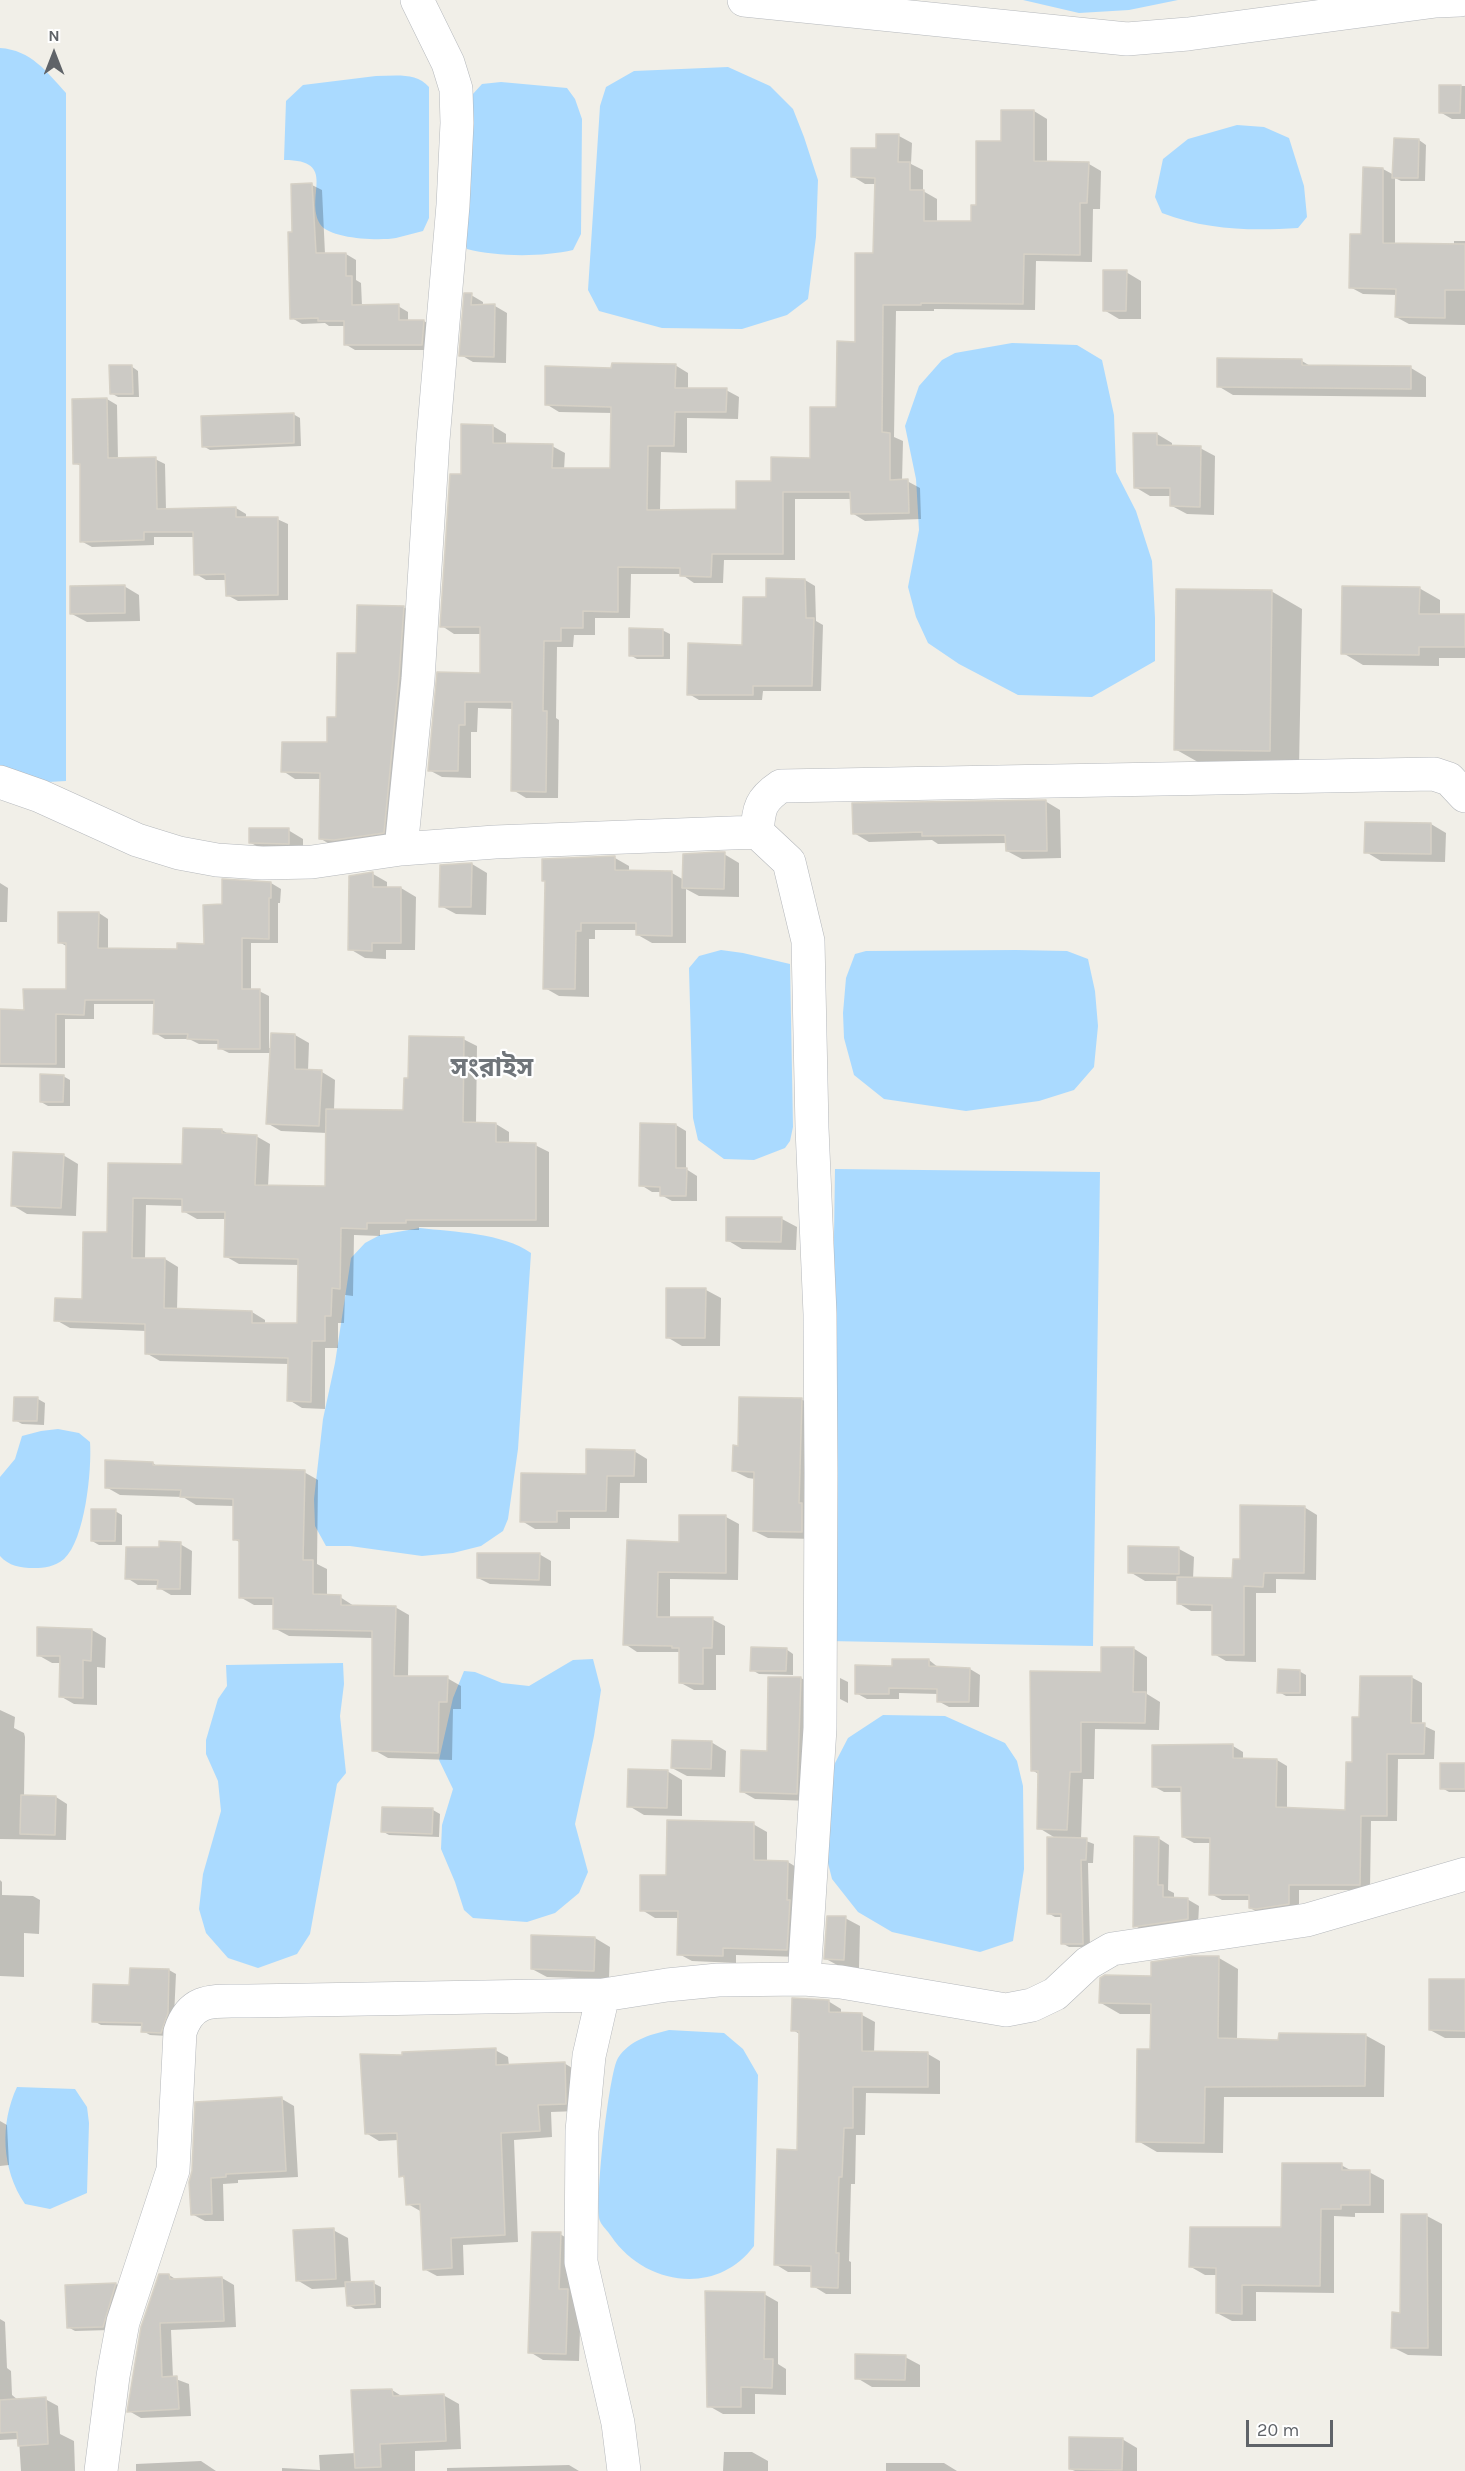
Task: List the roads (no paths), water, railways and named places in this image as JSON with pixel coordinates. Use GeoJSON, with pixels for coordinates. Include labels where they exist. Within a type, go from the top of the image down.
{"type":"FeatureCollection","features":[{"type":"Feature","properties":{"kind":"street"},"geometry":{"type":"LineString","coordinates":[[401,849],[418,679],[432,452],[453,205],[457,123],[456,89],[451,71],[417,0]]}},
{"type":"Feature","properties":{"kind":"street"},"geometry":{"type":"LineString","coordinates":[[744,0],[1127,39],[1188,34],[1436,1],[1460,0]]}},
{"type":"Feature","properties":{"kind":"street"},"geometry":{"type":"LineString","coordinates":[[757,832],[759,812],[766,796],[781,786],[1434,774],[1449,779],[1465,796]]}},
{"type":"Feature","properties":{"kind":"street"},"geometry":{"type":"LineString","coordinates":[[0,782],[40,796],[137,840],[179,853],[217,860],[262,863],[312,862],[401,849],[507,841],[757,832],[789,862],[808,941],[812,1128],[820,1314],[820,1728],[804,1979]]}},
{"type":"Feature","properties":{"kind":"street"},"geometry":{"type":"LineString","coordinates":[[101,2471],[113,2376],[123,2322],[173,2170],[180,2032],[185,2017],[193,2008],[207,2002],[603,1995],[718,1980],[804,1979],[841,1982],[1006,2010],[1032,2005],[1054,1994],[1088,1963],[1112,1949],[1307,1920],[1465,1874]]}},
{"type":"Feature","properties":{"kind":"street"},"geometry":{"type":"LineString","coordinates":[[603,1995],[589,2056],[582,2131],[581,2262],[618,2423],[624,2471]]}},
{"type":"Feature","properties":{"kind":"water"},"geometry":{"type":"Polygon","coordinates":[[[1023,0],[1178,0],[1129,10],[1079,13],[1023,0]]]}},
{"type":"Feature","properties":{"kind":"water"},"geometry":{"type":"Polygon","coordinates":[[[0,48],[21,53],[38,63],[66,93],[66,781],[48,782],[0,769],[0,48]]]}},
{"type":"Feature","properties":{"kind":"water"},"geometry":{"type":"Polygon","coordinates":[[[728,67],[770,86],[793,109],[804,137],[818,180],[816,237],[808,299],[787,315],[742,329],[662,328],[599,311],[588,290],[600,106],[606,87],[634,71],[728,67]]]}},
{"type":"Feature","properties":{"kind":"water"},"geometry":{"type":"Polygon","coordinates":[[[376,76],[412,77],[429,87],[429,218],[423,231],[388,239],[355,238],[325,229],[320,224],[316,213],[317,182],[311,166],[284,160],[286,101],[303,85],[376,76]]]}},
{"type":"Feature","properties":{"kind":"water"},"geometry":{"type":"Polygon","coordinates":[[[501,82],[567,88],[575,99],[582,119],[581,234],[573,250],[520,255],[492,254],[467,249],[461,230],[472,95],[482,84],[501,82]]]}},
{"type":"Feature","properties":{"kind":"water"},"geometry":{"type":"Polygon","coordinates":[[[1237,125],[1264,127],[1289,138],[1304,186],[1307,217],[1298,228],[1229,228],[1195,223],[1162,213],[1155,197],[1163,159],[1188,139],[1237,125]]]}},
{"type":"Feature","properties":{"kind":"water"},"geometry":{"type":"Polygon","coordinates":[[[1012,343],[1077,345],[1102,360],[1114,415],[1116,472],[1136,511],[1152,561],[1155,661],[1092,697],[1018,695],[959,664],[928,643],[916,617],[908,587],[919,530],[916,479],[905,426],[919,386],[942,360],[955,353],[1012,343]]]}},
{"type":"Feature","properties":{"kind":"water"},"geometry":{"type":"Polygon","coordinates":[[[721,950],[790,964],[793,1127],[790,1141],[785,1148],[754,1160],[724,1159],[698,1140],[693,1118],[689,968],[699,956],[721,950]]]}},
{"type":"Feature","properties":{"kind":"water"},"geometry":{"type":"Polygon","coordinates":[[[866,951],[1067,951],[1088,959],[1095,991],[1098,1026],[1094,1067],[1074,1090],[1039,1101],[966,1111],[884,1099],[854,1075],[844,1038],[843,1013],[846,978],[855,954],[866,951]]]}},
{"type":"Feature","properties":{"kind":"water"},"geometry":{"type":"Polygon","coordinates":[[[835,1169],[1100,1172],[1093,1646],[828,1641],[835,1169]]]}},
{"type":"Feature","properties":{"kind":"water"},"geometry":{"type":"Polygon","coordinates":[[[420,1228],[493,1237],[520,1246],[531,1253],[518,1449],[508,1519],[503,1531],[481,1546],[453,1553],[422,1556],[350,1546],[326,1546],[315,1526],[314,1499],[323,1419],[335,1363],[351,1258],[365,1243],[380,1235],[420,1228]]]}},
{"type":"Feature","properties":{"kind":"water"},"geometry":{"type":"Polygon","coordinates":[[[58,1429],[79,1433],[90,1442],[86,1504],[77,1537],[71,1550],[57,1564],[38,1568],[15,1566],[0,1556],[0,1477],[15,1459],[22,1436],[58,1429]]]}},
{"type":"Feature","properties":{"kind":"water"},"geometry":{"type":"Polygon","coordinates":[[[593,1659],[601,1690],[594,1736],[575,1824],[588,1872],[579,1893],[555,1913],[527,1922],[473,1918],[464,1910],[441,1849],[442,1825],[453,1789],[439,1760],[453,1698],[464,1671],[475,1672],[502,1683],[529,1686],[573,1660],[593,1659]]]}},
{"type":"Feature","properties":{"kind":"water"},"geometry":{"type":"Polygon","coordinates":[[[343,1663],[344,1684],[340,1716],[346,1773],[337,1784],[310,1934],[297,1954],[258,1968],[228,1958],[206,1933],[199,1909],[203,1874],[221,1811],[218,1781],[206,1754],[206,1740],[218,1699],[227,1686],[226,1665],[343,1663]]]}},
{"type":"Feature","properties":{"kind":"water"},"geometry":{"type":"Polygon","coordinates":[[[883,1715],[945,1716],[1005,1743],[1017,1761],[1023,1786],[1024,1869],[1013,1941],[980,1952],[892,1932],[858,1912],[832,1879],[827,1859],[834,1765],[848,1738],[883,1715]]]}},
{"type":"Feature","properties":{"kind":"water"},"geometry":{"type":"Polygon","coordinates":[[[669,2030],[724,2033],[743,2049],[758,2075],[754,2246],[738,2262],[720,2273],[701,2278],[681,2278],[661,2274],[642,2265],[625,2253],[600,2221],[599,2190],[603,2138],[614,2068],[618,2058],[628,2047],[647,2036],[669,2030]]]}},
{"type":"Feature","properties":{"kind":"water"},"geometry":{"type":"Polygon","coordinates":[[[17,2087],[75,2089],[87,2107],[89,2123],[87,2193],[50,2209],[25,2204],[11,2176],[7,2161],[8,2116],[17,2087]]]}},
{"type":"Feature","properties":{"kind":"district","name":"সংরাইস"},"geometry":{"type":"Point","coordinates":[492,1069]}}]}
